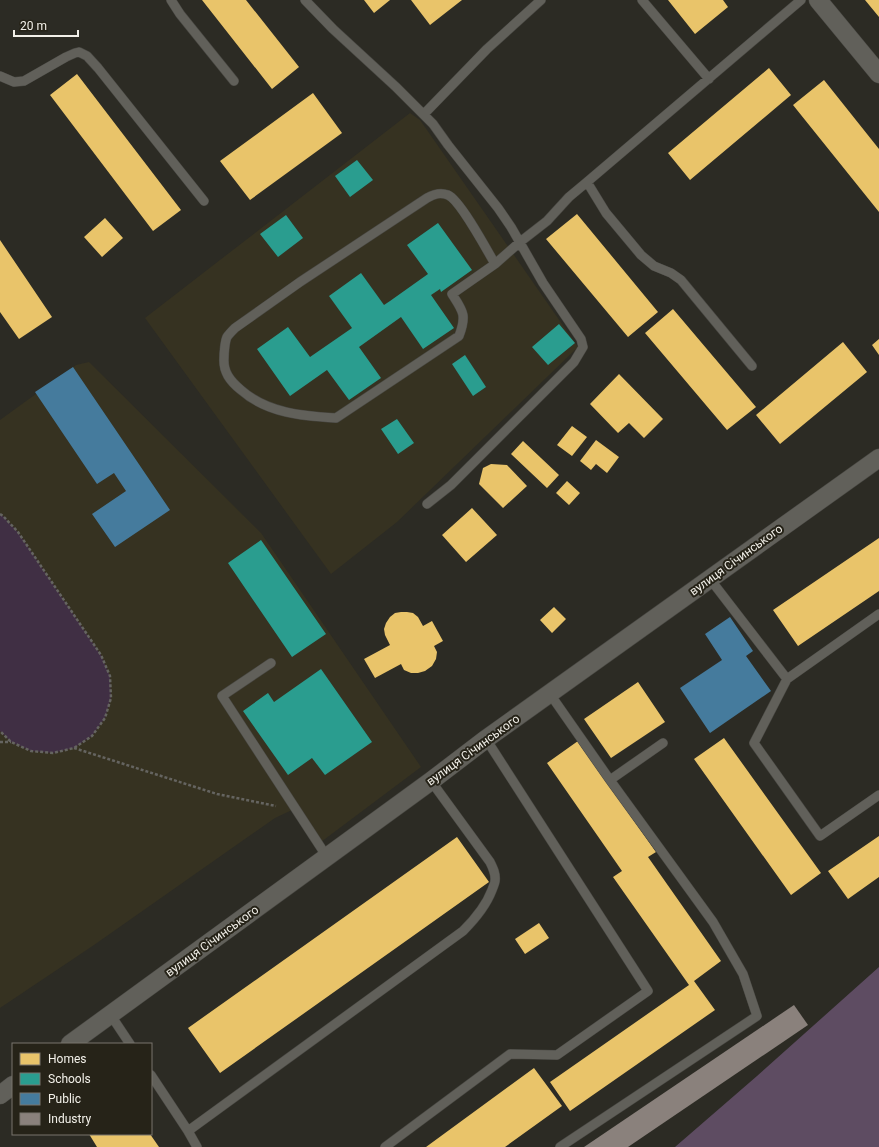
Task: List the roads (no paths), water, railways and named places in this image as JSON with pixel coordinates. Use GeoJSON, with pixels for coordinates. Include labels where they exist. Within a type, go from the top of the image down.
{"type":"FeatureCollection","features":[{"type":"Feature","properties":{"kind":"street"},"geometry":{"type":"LineString","coordinates":[[818,0],[879,74]]}},
{"type":"Feature","properties":{"kind":"street","name":"вулиця Січинського"},"geometry":{"type":"LineString","coordinates":[[71,1043],[431,781],[486,739],[879,458]]}},
{"type":"Feature","properties":{"kind":"street"},"geometry":{"type":"LineString","coordinates":[[0,1095],[12,1086]]}},
{"type":"Feature","properties":{"kind":"lane"},"geometry":{"type":"LineString","coordinates":[[171,0],[180,14],[234,81]]}},
{"type":"Feature","properties":{"kind":"lane"},"geometry":{"type":"LineString","coordinates":[[305,0],[433,124],[448,146],[498,208],[520,242],[543,283],[581,339],[583,347],[574,362],[451,485],[427,504]]}},
{"type":"Feature","properties":{"kind":"lane"},"geometry":{"type":"LineString","coordinates":[[424,114],[487,49],[541,0]]}},
{"type":"Feature","properties":{"kind":"lane"},"geometry":{"type":"LineString","coordinates":[[642,0],[709,79]]}},
{"type":"Feature","properties":{"kind":"lane"},"geometry":{"type":"LineString","coordinates":[[495,264],[454,199],[441,193],[434,195],[421,202],[300,282],[236,328],[227,337],[224,356],[225,371],[229,379],[235,385],[247,395],[264,405],[294,414],[336,418],[459,336],[463,321],[462,310],[452,294],[495,264],[520,242],[548,221],[569,197],[801,0]]}},
{"type":"Feature","properties":{"kind":"lane"},"geometry":{"type":"LineString","coordinates":[[0,76],[14,82],[24,81],[70,54],[79,52],[87,56],[204,201]]}},
{"type":"Feature","properties":{"kind":"lane"},"geometry":{"type":"LineString","coordinates":[[587,182],[606,213],[641,255],[654,266],[671,273],[681,280],[752,366]]}},
{"type":"Feature","properties":{"kind":"lane"},"geometry":{"type":"LineString","coordinates":[[710,579],[787,679]]}},
{"type":"Feature","properties":{"kind":"lane"},"geometry":{"type":"LineString","coordinates":[[879,614],[787,679],[754,743],[820,836],[879,796]]}},
{"type":"Feature","properties":{"kind":"lane"},"geometry":{"type":"LineString","coordinates":[[271,663],[222,696],[327,857]]}},
{"type":"Feature","properties":{"kind":"lane"},"geometry":{"type":"LineString","coordinates":[[550,694],[610,780],[713,922],[743,974],[757,1016],[560,1147]]}},
{"type":"Feature","properties":{"kind":"lane"},"geometry":{"type":"LineString","coordinates":[[385,1147],[510,1054],[557,1055],[648,991],[486,739]]}},
{"type":"Feature","properties":{"kind":"lane"},"geometry":{"type":"LineString","coordinates":[[610,780],[663,744]]}},
{"type":"Feature","properties":{"kind":"lane"},"geometry":{"type":"LineString","coordinates":[[188,1131],[463,931],[483,908],[495,881],[494,872],[490,862],[431,781]]}},
{"type":"Feature","properties":{"kind":"lane"},"geometry":{"type":"LineString","coordinates":[[110,1014],[129,1043]]}},
{"type":"Feature","properties":{"kind":"lane"},"geometry":{"type":"LineString","coordinates":[[152,1077],[197,1147]]}}]}
